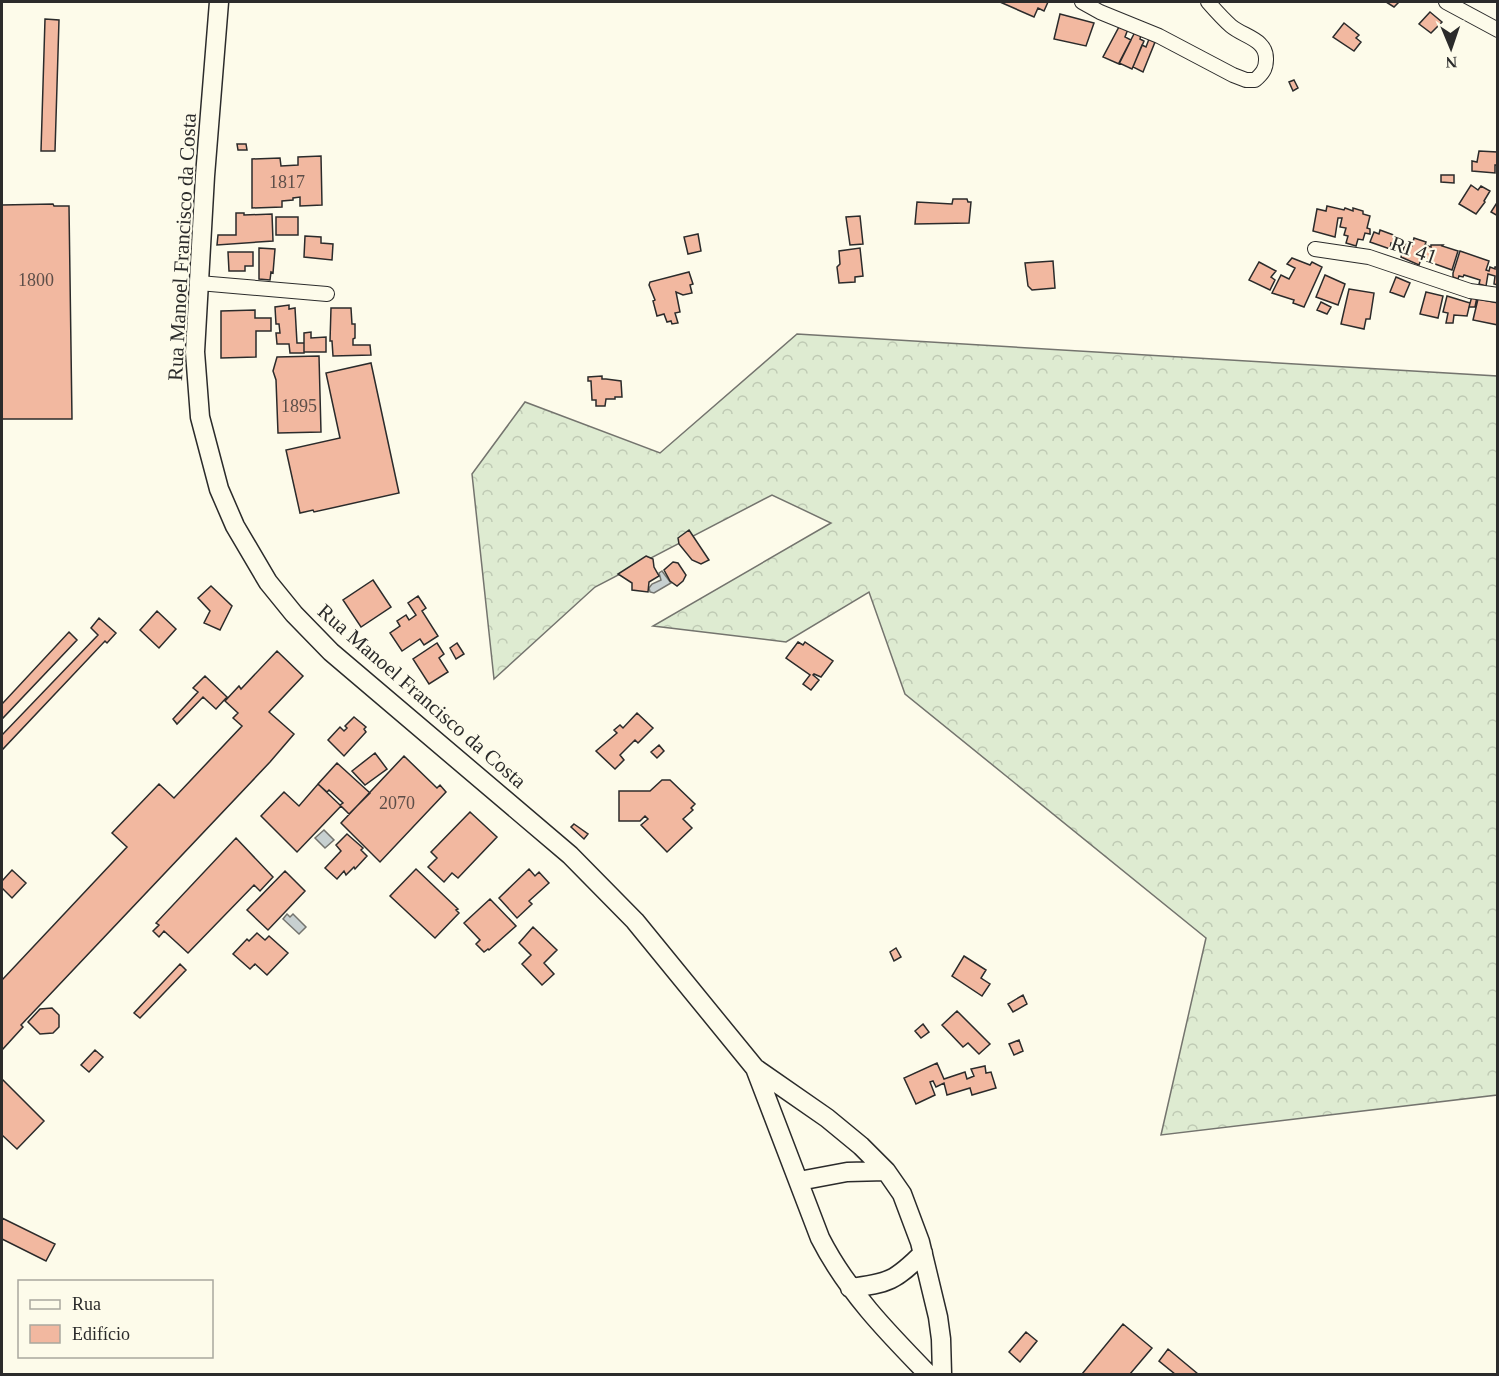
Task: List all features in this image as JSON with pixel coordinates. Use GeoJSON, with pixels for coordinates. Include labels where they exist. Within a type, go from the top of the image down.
{"type":"FeatureCollection","features":[{"type":"Feature","properties":{"kind":"main road","name":"Rua Manoel Francisco da Costa"},"geometry":{"type":"LineString","coordinates":[[219,2],[195,352],[200,417],[219,489],[235,526],[268,582],[331,652],[570,855],[635,921],[756,1068],[827,1118],[861,1146],[886,1171],[902,1194],[923,1253],[938,1317],[942,1374]]}},
{"type":"Feature","properties":{"kind":"main road","name":"Rua Manoel Francisco da Costa"},"geometry":{"type":"LineString","coordinates":[[756,1068],[828,1255],[875,1320],[928,1374]]}},
{"type":"Feature","properties":{"kind":"main road"},"geometry":{"type":"LineString","coordinates":[[799,1181],[847,1172],[886,1171]]}},
{"type":"Feature","properties":{"kind":"main road"},"geometry":{"type":"LineString","coordinates":[[850,1288],[876,1285],[894,1279],[923,1253]]}},
{"type":"Feature","properties":{"kind":"street"},"geometry":{"type":"LineString","coordinates":[[1082,2],[1100,12],[1159,36],[1233,75],[1246,80],[1255,80],[1265,70],[1267,61],[1264,48],[1257,41],[1232,27],[1208,2]]}},
{"type":"Feature","properties":{"kind":"street"},"geometry":{"type":"LineString","coordinates":[[1446,2],[1497,30]]}},
{"type":"Feature","properties":{"kind":"street","name":"RI 41"},"geometry":{"type":"LineString","coordinates":[[1315,249],[1369,257],[1470,291],[1497,295]]}},
{"type":"Feature","properties":{"kind":"street"},"geometry":{"type":"LineString","coordinates":[[199,283],[327,294]]}},
{"type":"Feature","properties":{"kind":"green space"},"geometry":{"type":"Polygon","coordinates":[[[797,334],[1497,376],[1497,1095],[1161,1135],[1206,938],[905,694],[869,592],[786,642],[653,626],[831,523],[772,495],[595,587],[494,679],[472,474],[525,402],[660,453],[797,334]]]}},
{"type":"Feature","properties":{"kind":"shaded area"},"geometry":{"type":"Polygon","coordinates":[[[662,571],[671,583],[654,593],[650,592],[649,588],[652,584],[661,580],[659,573],[662,571]]]}},
{"type":"Feature","properties":{"kind":"shaded area"},"geometry":{"type":"Polygon","coordinates":[[[324,830],[334,840],[325,848],[315,838],[324,830]]]}},
{"type":"Feature","properties":{"kind":"shaded area"},"geometry":{"type":"Polygon","coordinates":[[[287,914],[290,917],[293,914],[306,927],[299,934],[283,919],[287,914]]]}},
{"type":"Feature","properties":{"kind":"building"},"geometry":{"type":"Polygon","coordinates":[[[1000,2],[1048,2],[1044,11],[1038,8],[1034,17],[1000,2]]]}},
{"type":"Feature","properties":{"kind":"building"},"geometry":{"type":"Polygon","coordinates":[[[1386,2],[1399,2],[1394,7],[1386,2]]]}},
{"type":"Feature","properties":{"kind":"building"},"geometry":{"type":"Polygon","coordinates":[[[1430,12],[1442,22],[1431,33],[1419,24],[1430,12]]]}},
{"type":"Feature","properties":{"kind":"building"},"geometry":{"type":"Polygon","coordinates":[[[1060,14],[1094,23],[1086,46],[1054,39],[1060,14]]]}},
{"type":"Feature","properties":{"kind":"building"},"geometry":{"type":"Polygon","coordinates":[[[45,19],[59,20],[55,151],[41,151],[45,19]]]}},
{"type":"Feature","properties":{"kind":"building"},"geometry":{"type":"Polygon","coordinates":[[[1344,23],[1359,35],[1356,38],[1361,42],[1354,51],[1333,37],[1344,23]]]}},
{"type":"Feature","properties":{"kind":"building"},"geometry":{"type":"Polygon","coordinates":[[[1120,25],[1128,29],[1125,37],[1131,40],[1119,64],[1103,57],[1120,25]]]}},
{"type":"Feature","properties":{"kind":"building"},"geometry":{"type":"Polygon","coordinates":[[[1135,32],[1141,35],[1140,39],[1144,41],[1132,69],[1119,63],[1135,32]]]}},
{"type":"Feature","properties":{"kind":"building"},"geometry":{"type":"Polygon","coordinates":[[[1149,39],[1155,42],[1143,72],[1133,67],[1142,45],[1146,47],[1149,39]]]}},
{"type":"Feature","properties":{"kind":"building"},"geometry":{"type":"Polygon","coordinates":[[[1294,80],[1298,88],[1293,91],[1289,82],[1294,80]]]}},
{"type":"Feature","properties":{"kind":"building"},"geometry":{"type":"Polygon","coordinates":[[[237,144],[246,144],[247,150],[238,150],[237,144]]]}},
{"type":"Feature","properties":{"kind":"building"},"geometry":{"type":"Polygon","coordinates":[[[1479,151],[1497,152],[1498,165],[1495,165],[1495,173],[1472,171],[1472,161],[1477,162],[1479,151]]]}},
{"type":"Feature","properties":{"kind":"building"},"geometry":{"type":"Polygon","coordinates":[[[321,156],[322,205],[300,206],[300,197],[282,201],[282,207],[252,208],[252,159],[280,158],[281,166],[298,165],[298,157],[321,156]]]}},
{"type":"Feature","properties":{"kind":"building"},"geometry":{"type":"Polygon","coordinates":[[[1441,175],[1454,175],[1454,183],[1441,182],[1441,175]]]}},
{"type":"Feature","properties":{"kind":"building"},"geometry":{"type":"Polygon","coordinates":[[[1471,185],[1478,190],[1481,186],[1490,191],[1476,214],[1459,204],[1471,185]]]}},
{"type":"Feature","properties":{"kind":"building"},"geometry":{"type":"Polygon","coordinates":[[[953,199],[967,199],[971,202],[969,223],[915,224],[917,202],[952,204],[953,199]]]}},
{"type":"Feature","properties":{"kind":"building"},"geometry":{"type":"Polygon","coordinates":[[[1498,201],[1498,216],[1491,212],[1498,201]]]}},
{"type":"Feature","properties":{"kind":"building"},"geometry":{"type":"Polygon","coordinates":[[[53,204],[54,206],[69,206],[72,419],[2,419],[2,205],[53,204]]]}},
{"type":"Feature","properties":{"kind":"building"},"geometry":{"type":"Polygon","coordinates":[[[1327,206],[1363,211],[1363,214],[1370,216],[1367,228],[1370,229],[1370,234],[1365,233],[1363,240],[1358,239],[1356,246],[1346,243],[1348,236],[1344,235],[1346,228],[1340,227],[1342,218],[1338,218],[1335,237],[1313,231],[1317,209],[1326,211],[1327,206]]]}},
{"type":"Feature","properties":{"kind":"building"},"geometry":{"type":"Polygon","coordinates":[[[236,213],[272,214],[273,241],[217,245],[218,235],[236,235],[236,213]]]}},
{"type":"Feature","properties":{"kind":"building"},"geometry":{"type":"Polygon","coordinates":[[[860,216],[863,244],[850,245],[846,217],[860,216]]]}},
{"type":"Feature","properties":{"kind":"building"},"geometry":{"type":"Polygon","coordinates":[[[276,217],[298,217],[298,235],[276,235],[276,217]]]}},
{"type":"Feature","properties":{"kind":"building"},"geometry":{"type":"Polygon","coordinates":[[[1380,230],[1399,237],[1397,245],[1391,243],[1390,249],[1370,242],[1374,232],[1379,234],[1380,230]]]}},
{"type":"Feature","properties":{"kind":"building"},"geometry":{"type":"Polygon","coordinates":[[[698,234],[701,251],[688,254],[684,237],[698,234]]]}},
{"type":"Feature","properties":{"kind":"building"},"geometry":{"type":"Polygon","coordinates":[[[305,236],[321,237],[321,243],[333,244],[332,260],[304,257],[305,236]]]}},
{"type":"Feature","properties":{"kind":"building"},"geometry":{"type":"Polygon","coordinates":[[[1414,238],[1426,242],[1425,245],[1431,247],[1431,245],[1443,245],[1458,251],[1452,270],[1421,259],[1419,265],[1401,257],[1405,244],[1412,246],[1414,238]]]}},
{"type":"Feature","properties":{"kind":"building"},"geometry":{"type":"Polygon","coordinates":[[[259,248],[275,249],[273,273],[271,272],[270,280],[259,279],[259,248]]]}},
{"type":"Feature","properties":{"kind":"building"},"geometry":{"type":"Polygon","coordinates":[[[860,248],[863,276],[855,277],[855,282],[839,283],[837,267],[840,264],[839,251],[860,248]]]}},
{"type":"Feature","properties":{"kind":"building"},"geometry":{"type":"Polygon","coordinates":[[[1460,251],[1489,261],[1486,270],[1489,271],[1490,267],[1495,269],[1498,267],[1498,285],[1494,284],[1495,276],[1488,274],[1486,286],[1479,284],[1480,280],[1464,275],[1459,276],[1458,279],[1453,277],[1460,251]]]}},
{"type":"Feature","properties":{"kind":"building"},"geometry":{"type":"Polygon","coordinates":[[[228,252],[253,252],[253,266],[245,266],[245,271],[229,271],[228,252]]]}},
{"type":"Feature","properties":{"kind":"building"},"geometry":{"type":"Polygon","coordinates":[[[1292,258],[1310,265],[1312,262],[1322,267],[1304,307],[1293,303],[1294,300],[1272,293],[1281,275],[1289,279],[1295,268],[1287,264],[1292,258]]]}},
{"type":"Feature","properties":{"kind":"building"},"geometry":{"type":"Polygon","coordinates":[[[1053,261],[1055,288],[1032,290],[1028,286],[1025,263],[1053,261]]]}},
{"type":"Feature","properties":{"kind":"building"},"geometry":{"type":"Polygon","coordinates":[[[1259,262],[1276,271],[1271,277],[1275,280],[1270,290],[1249,280],[1259,262]]]}},
{"type":"Feature","properties":{"kind":"building"},"geometry":{"type":"Polygon","coordinates":[[[689,272],[693,284],[690,285],[692,293],[683,295],[676,292],[680,312],[675,313],[678,323],[672,324],[671,321],[667,322],[664,314],[657,316],[653,301],[655,300],[649,285],[650,282],[689,272]]]}},
{"type":"Feature","properties":{"kind":"building"},"geometry":{"type":"Polygon","coordinates":[[[1325,275],[1345,284],[1338,305],[1316,297],[1325,275]]]}},
{"type":"Feature","properties":{"kind":"building"},"geometry":{"type":"Polygon","coordinates":[[[1396,277],[1410,283],[1404,297],[1390,292],[1396,277]]]}},
{"type":"Feature","properties":{"kind":"building"},"geometry":{"type":"Polygon","coordinates":[[[1349,289],[1374,293],[1370,319],[1366,319],[1364,329],[1341,324],[1349,289]]]}},
{"type":"Feature","properties":{"kind":"building"},"geometry":{"type":"Polygon","coordinates":[[[1426,292],[1443,296],[1438,318],[1420,314],[1426,292]]]}},
{"type":"Feature","properties":{"kind":"building"},"geometry":{"type":"Polygon","coordinates":[[[1447,296],[1470,303],[1467,316],[1454,315],[1453,323],[1446,323],[1448,313],[1443,312],[1447,296]]]}},
{"type":"Feature","properties":{"kind":"building"},"geometry":{"type":"Polygon","coordinates":[[[1472,296],[1477,297],[1475,307],[1469,307],[1472,296]]]}},
{"type":"Feature","properties":{"kind":"building"},"geometry":{"type":"Polygon","coordinates":[[[1478,299],[1498,303],[1498,325],[1473,320],[1478,299]]]}},
{"type":"Feature","properties":{"kind":"building"},"geometry":{"type":"Polygon","coordinates":[[[1321,302],[1331,307],[1327,314],[1317,310],[1321,302]]]}},
{"type":"Feature","properties":{"kind":"building"},"geometry":{"type":"Polygon","coordinates":[[[289,305],[289,309],[295,308],[297,343],[304,343],[304,353],[290,353],[289,344],[277,344],[276,333],[280,333],[279,324],[276,324],[275,307],[289,305]]]}},
{"type":"Feature","properties":{"kind":"building"},"geometry":{"type":"Polygon","coordinates":[[[331,308],[351,308],[352,324],[355,324],[353,345],[370,345],[371,355],[333,356],[332,341],[330,341],[331,308]]]}},
{"type":"Feature","properties":{"kind":"building"},"geometry":{"type":"Polygon","coordinates":[[[255,310],[255,318],[271,318],[271,331],[256,331],[256,357],[221,358],[221,311],[255,310]]]}},
{"type":"Feature","properties":{"kind":"building"},"geometry":{"type":"Polygon","coordinates":[[[311,332],[311,338],[326,337],[326,352],[304,352],[304,333],[311,332]]]}},
{"type":"Feature","properties":{"kind":"building"},"geometry":{"type":"Polygon","coordinates":[[[319,356],[321,432],[278,433],[276,380],[273,371],[277,357],[319,356]]]}},
{"type":"Feature","properties":{"kind":"building"},"geometry":{"type":"Polygon","coordinates":[[[371,363],[399,493],[300,513],[286,450],[340,438],[326,373],[371,363]]]}},
{"type":"Feature","properties":{"kind":"building"},"geometry":{"type":"Polygon","coordinates":[[[602,376],[602,379],[621,381],[622,397],[606,399],[605,406],[596,406],[596,400],[592,400],[591,381],[588,381],[588,377],[602,376]]]}},
{"type":"Feature","properties":{"kind":"building"},"geometry":{"type":"Polygon","coordinates":[[[689,530],[709,560],[701,564],[692,560],[679,544],[678,538],[689,530]]]}},
{"type":"Feature","properties":{"kind":"building"},"geometry":{"type":"Polygon","coordinates":[[[646,556],[653,559],[659,576],[649,582],[648,592],[632,590],[632,583],[618,574],[646,556]]]}},
{"type":"Feature","properties":{"kind":"building"},"geometry":{"type":"Polygon","coordinates":[[[673,562],[678,563],[686,575],[677,586],[670,581],[664,570],[673,562]]]}},
{"type":"Feature","properties":{"kind":"building"},"geometry":{"type":"Polygon","coordinates":[[[373,580],[391,607],[361,627],[343,600],[373,580]]]}},
{"type":"Feature","properties":{"kind":"building"},"geometry":{"type":"Polygon","coordinates":[[[211,586],[232,606],[220,630],[204,623],[210,611],[198,598],[211,586]]]}},
{"type":"Feature","properties":{"kind":"building"},"geometry":{"type":"Polygon","coordinates":[[[418,596],[426,608],[422,611],[438,636],[424,645],[420,639],[402,651],[390,633],[400,626],[397,621],[406,615],[409,620],[416,615],[408,603],[418,596]]]}},
{"type":"Feature","properties":{"kind":"building"},"geometry":{"type":"Polygon","coordinates":[[[157,611],[176,629],[159,648],[140,630],[157,611]]]}},
{"type":"Feature","properties":{"kind":"building"},"geometry":{"type":"Polygon","coordinates":[[[99,618],[116,633],[107,643],[105,641],[2,750],[2,735],[98,635],[91,628],[99,618]]]}},
{"type":"Feature","properties":{"kind":"building"},"geometry":{"type":"Polygon","coordinates":[[[69,632],[77,640],[2,719],[2,704],[69,632]]]}},
{"type":"Feature","properties":{"kind":"building"},"geometry":{"type":"Polygon","coordinates":[[[798,642],[803,645],[805,642],[833,661],[821,677],[813,675],[819,680],[811,690],[803,684],[810,675],[786,658],[798,642]]]}},
{"type":"Feature","properties":{"kind":"building"},"geometry":{"type":"Polygon","coordinates":[[[437,643],[444,654],[439,658],[448,672],[429,684],[413,659],[437,643]]]}},
{"type":"Feature","properties":{"kind":"building"},"geometry":{"type":"Polygon","coordinates":[[[457,643],[464,654],[456,659],[450,648],[457,643]]]}},
{"type":"Feature","properties":{"kind":"building"},"geometry":{"type":"Polygon","coordinates":[[[277,651],[303,676],[269,712],[294,734],[21,1025],[23,1027],[2,1050],[2,980],[127,847],[112,833],[159,784],[174,798],[242,726],[233,718],[238,713],[225,701],[239,686],[241,689],[277,651]]]}},
{"type":"Feature","properties":{"kind":"building"},"geometry":{"type":"Polygon","coordinates":[[[205,676],[227,697],[216,709],[203,697],[177,724],[173,719],[198,692],[193,688],[205,676]]]}},
{"type":"Feature","properties":{"kind":"building"},"geometry":{"type":"Polygon","coordinates":[[[637,713],[653,728],[638,743],[635,740],[620,755],[624,760],[615,769],[596,751],[617,733],[614,730],[620,725],[623,728],[637,713]]]}},
{"type":"Feature","properties":{"kind":"building"},"geometry":{"type":"Polygon","coordinates":[[[354,717],[366,727],[364,729],[366,732],[344,756],[328,740],[340,727],[344,731],[347,728],[345,726],[354,717]]]}},
{"type":"Feature","properties":{"kind":"building"},"geometry":{"type":"Polygon","coordinates":[[[659,745],[664,751],[657,758],[651,752],[659,745]]]}},
{"type":"Feature","properties":{"kind":"building"},"geometry":{"type":"Polygon","coordinates":[[[375,753],[387,769],[365,785],[352,771],[375,753]]]}},
{"type":"Feature","properties":{"kind":"building"},"geometry":{"type":"Polygon","coordinates":[[[404,756],[437,788],[440,785],[446,792],[380,862],[341,823],[404,756]]]}},
{"type":"Feature","properties":{"kind":"building"},"geometry":{"type":"Polygon","coordinates":[[[337,763],[370,793],[349,814],[340,805],[343,803],[329,790],[327,792],[318,784],[337,763]]]}},
{"type":"Feature","properties":{"kind":"building"},"geometry":{"type":"Polygon","coordinates":[[[662,780],[670,780],[695,804],[691,808],[693,810],[683,819],[692,828],[667,852],[641,825],[648,819],[645,816],[640,821],[619,821],[619,791],[650,791],[662,780]]]}},
{"type":"Feature","properties":{"kind":"building"},"geometry":{"type":"Polygon","coordinates":[[[318,784],[341,806],[297,852],[261,816],[284,792],[299,806],[318,784]]]}},
{"type":"Feature","properties":{"kind":"building"},"geometry":{"type":"Polygon","coordinates":[[[470,812],[497,837],[458,878],[452,873],[444,882],[428,867],[437,858],[431,852],[470,812]]]}},
{"type":"Feature","properties":{"kind":"building"},"geometry":{"type":"Polygon","coordinates":[[[574,824],[588,834],[584,839],[571,827],[574,824]]]}},
{"type":"Feature","properties":{"kind":"building"},"geometry":{"type":"Polygon","coordinates":[[[347,834],[363,848],[361,850],[367,856],[355,869],[354,867],[346,875],[344,871],[337,879],[325,868],[341,851],[336,845],[347,834]]]}},
{"type":"Feature","properties":{"kind":"building"},"geometry":{"type":"Polygon","coordinates":[[[236,838],[273,877],[260,891],[254,885],[188,953],[164,931],[159,937],[153,931],[159,925],[156,923],[236,838]]]}},
{"type":"Feature","properties":{"kind":"building"},"geometry":{"type":"Polygon","coordinates":[[[416,869],[458,909],[456,910],[459,913],[435,938],[390,896],[416,869]]]}},
{"type":"Feature","properties":{"kind":"building"},"geometry":{"type":"Polygon","coordinates":[[[529,869],[535,876],[539,872],[549,883],[529,901],[532,904],[517,918],[499,898],[529,869]]]}},
{"type":"Feature","properties":{"kind":"building"},"geometry":{"type":"Polygon","coordinates":[[[12,870],[26,883],[12,898],[2,888],[2,881],[12,870]]]}},
{"type":"Feature","properties":{"kind":"building"},"geometry":{"type":"Polygon","coordinates":[[[285,871],[305,891],[268,930],[247,910],[285,871]]]}},
{"type":"Feature","properties":{"kind":"building"},"geometry":{"type":"Polygon","coordinates":[[[490,899],[516,926],[484,952],[476,944],[480,940],[464,923],[490,899]]]}},
{"type":"Feature","properties":{"kind":"building"},"geometry":{"type":"Polygon","coordinates":[[[533,927],[557,950],[544,963],[554,974],[542,985],[522,964],[531,955],[519,943],[533,927]]]}},
{"type":"Feature","properties":{"kind":"building"},"geometry":{"type":"Polygon","coordinates":[[[257,933],[265,940],[269,936],[288,953],[267,975],[255,964],[250,969],[233,954],[247,939],[249,941],[257,933]]]}},
{"type":"Feature","properties":{"kind":"building"},"geometry":{"type":"Polygon","coordinates":[[[896,948],[901,957],[894,961],[890,952],[896,948]]]}},
{"type":"Feature","properties":{"kind":"building"},"geometry":{"type":"Polygon","coordinates":[[[964,956],[986,970],[981,978],[990,984],[982,996],[952,976],[964,956]]]}},
{"type":"Feature","properties":{"kind":"building"},"geometry":{"type":"Polygon","coordinates":[[[180,964],[186,970],[140,1018],[134,1013],[180,964]]]}},
{"type":"Feature","properties":{"kind":"building"},"geometry":{"type":"Polygon","coordinates":[[[1023,995],[1027,1004],[1013,1012],[1008,1004],[1023,995]]]}},
{"type":"Feature","properties":{"kind":"building"},"geometry":{"type":"Polygon","coordinates":[[[52,1008],[59,1015],[59,1027],[53,1033],[40,1034],[28,1022],[40,1009],[52,1008]]]}},
{"type":"Feature","properties":{"kind":"building"},"geometry":{"type":"Polygon","coordinates":[[[957,1011],[990,1044],[979,1054],[968,1043],[963,1047],[942,1025],[957,1011]]]}},
{"type":"Feature","properties":{"kind":"building"},"geometry":{"type":"Polygon","coordinates":[[[923,1024],[929,1032],[921,1038],[915,1031],[923,1024]]]}},
{"type":"Feature","properties":{"kind":"building"},"geometry":{"type":"Polygon","coordinates":[[[1019,1040],[1023,1051],[1014,1055],[1009,1044],[1019,1040]]]}},
{"type":"Feature","properties":{"kind":"building"},"geometry":{"type":"Polygon","coordinates":[[[95,1050],[103,1057],[89,1072],[81,1065],[95,1050]]]}},
{"type":"Feature","properties":{"kind":"building"},"geometry":{"type":"Polygon","coordinates":[[[937,1063],[944,1079],[965,1072],[967,1079],[974,1076],[971,1069],[985,1066],[986,1073],[991,1072],[996,1088],[972,1095],[970,1088],[947,1095],[944,1083],[936,1087],[933,1081],[930,1082],[935,1095],[916,1104],[904,1078],[937,1063]]]}},
{"type":"Feature","properties":{"kind":"building"},"geometry":{"type":"Polygon","coordinates":[[[2,1079],[44,1121],[17,1149],[2,1135],[2,1079]]]}},
{"type":"Feature","properties":{"kind":"building"},"geometry":{"type":"Polygon","coordinates":[[[2,1218],[55,1244],[46,1261],[2,1239],[2,1218]]]}},
{"type":"Feature","properties":{"kind":"building"},"geometry":{"type":"Polygon","coordinates":[[[1123,1324],[1152,1348],[1130,1374],[1082,1374],[1123,1324]]]}},
{"type":"Feature","properties":{"kind":"building"},"geometry":{"type":"Polygon","coordinates":[[[1026,1332],[1037,1341],[1020,1362],[1009,1352],[1026,1332]]]}},
{"type":"Feature","properties":{"kind":"building"},"geometry":{"type":"Polygon","coordinates":[[[1168,1349],[1198,1374],[1175,1374],[1159,1361],[1168,1349]]]}}]}
